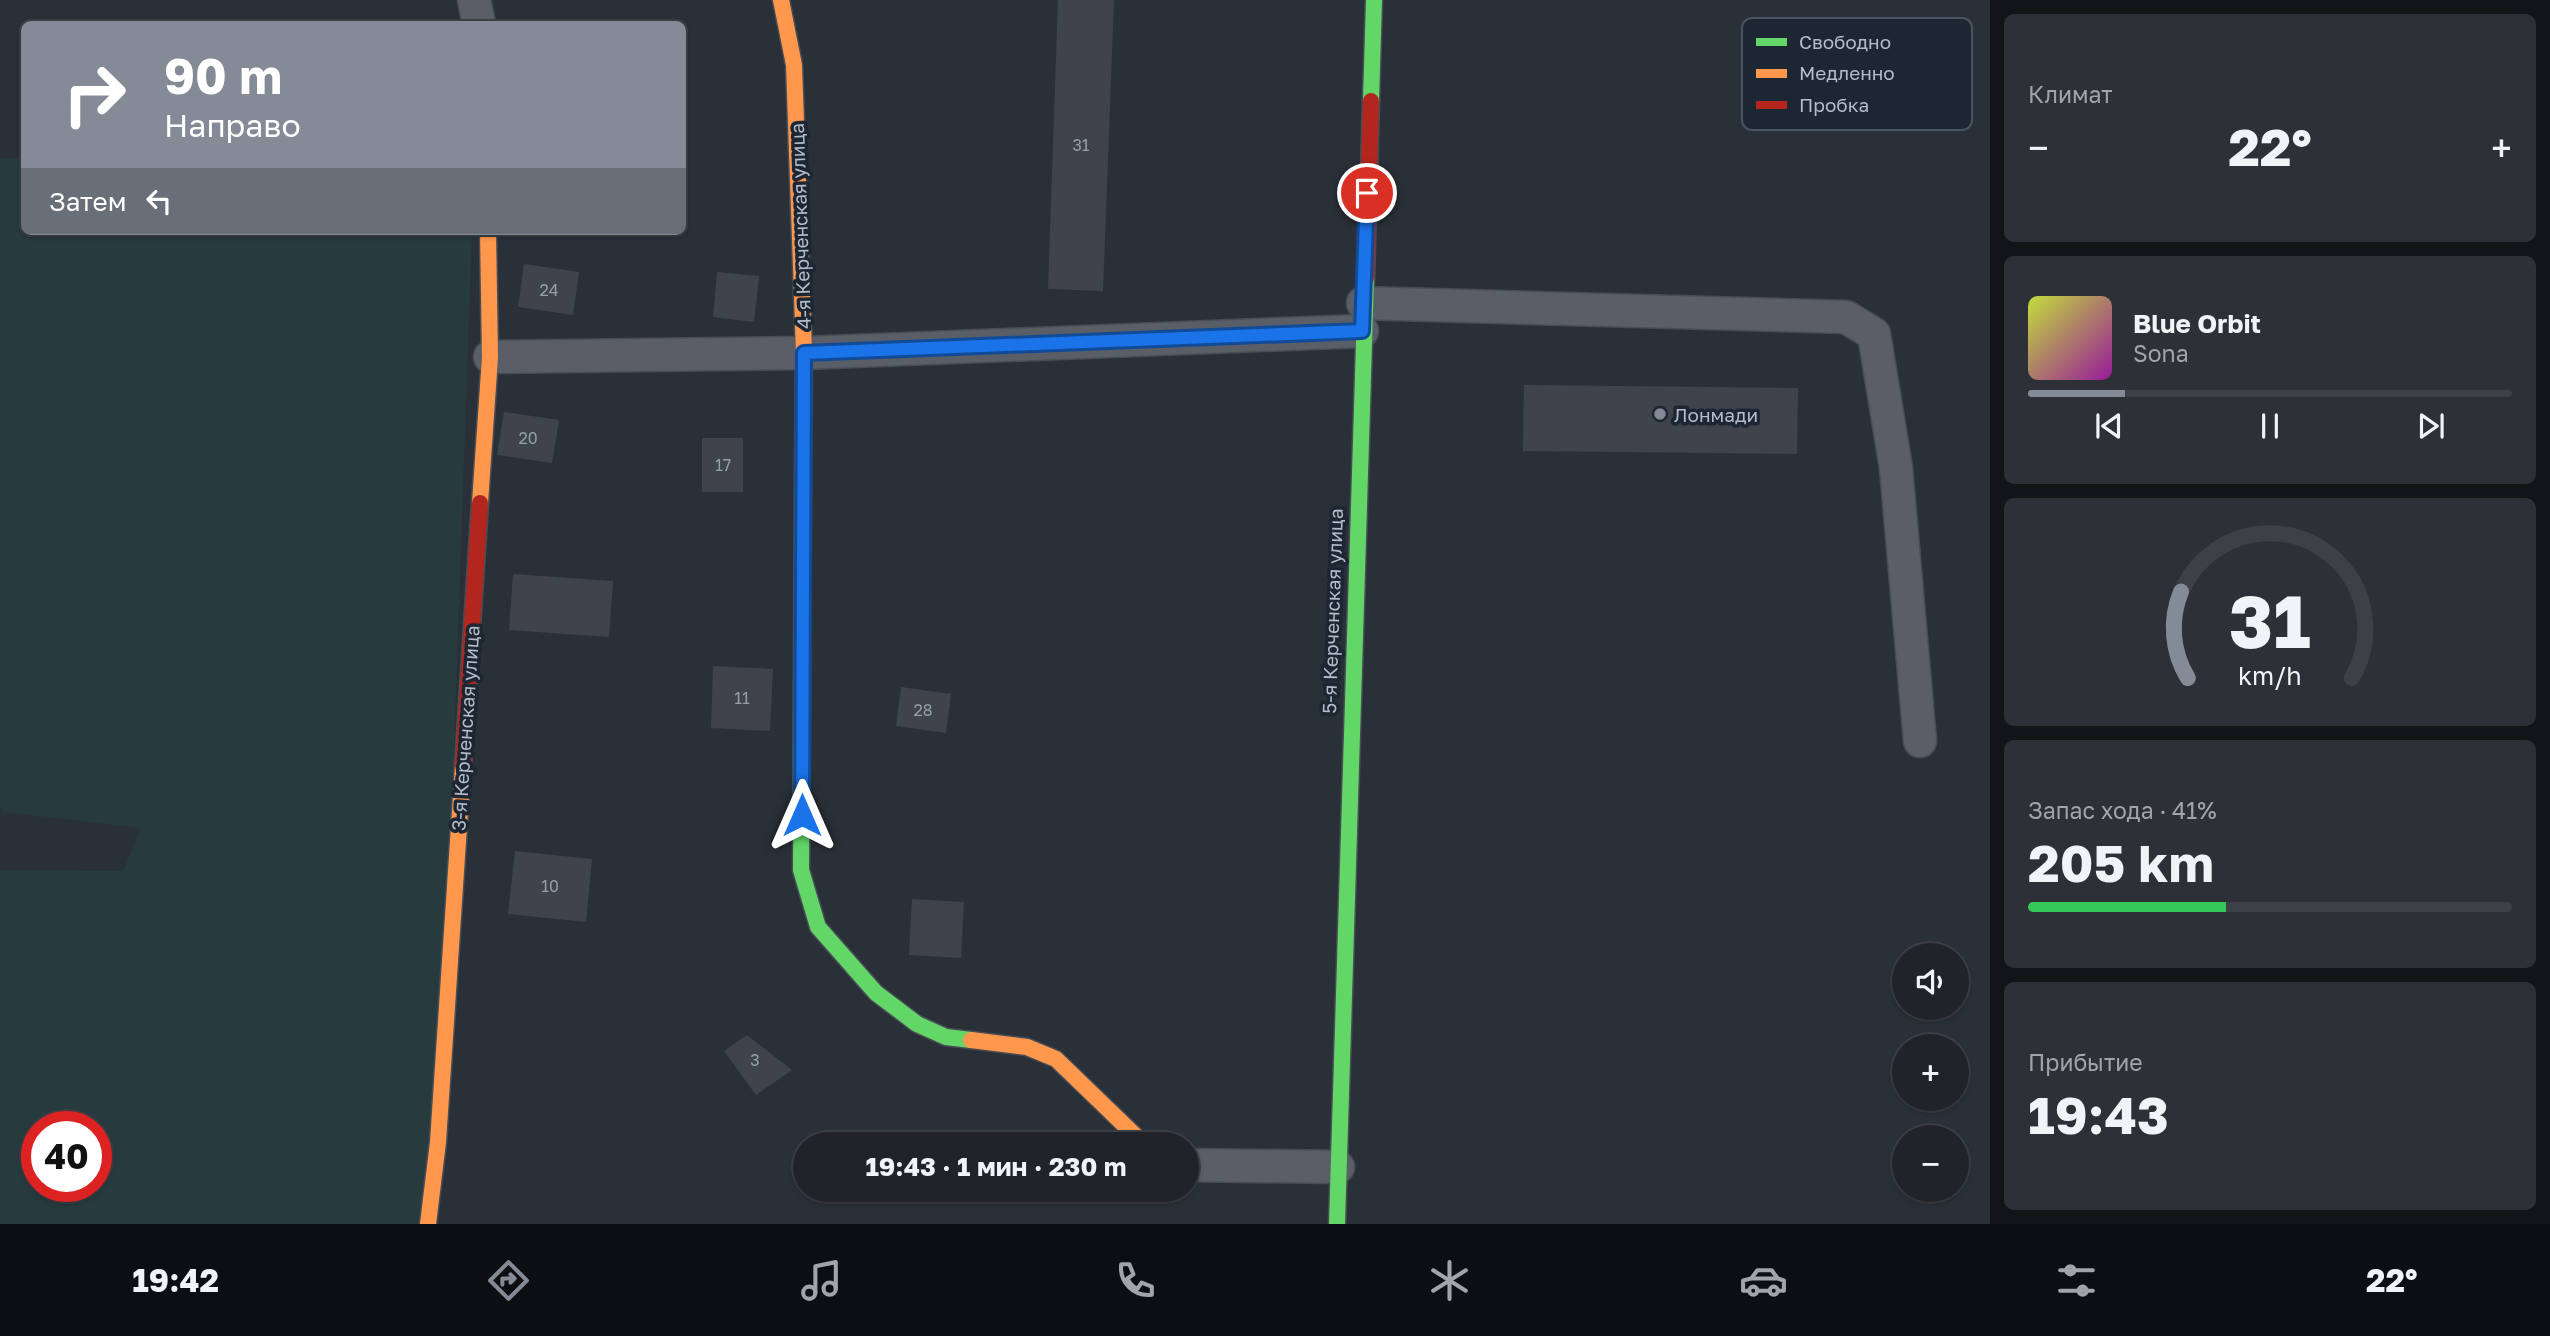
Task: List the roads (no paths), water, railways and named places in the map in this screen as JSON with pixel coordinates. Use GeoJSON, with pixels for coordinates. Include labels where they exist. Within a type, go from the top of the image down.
{"type":"FeatureCollection","features":[{"type":"Feature","properties":{"kind":"street"},"geometry":{"type":"LineString","coordinates":[[474,0],[478,21]]}},
{"type":"Feature","properties":{"kind":"street","name":"4-я Керченская улица"},"geometry":{"type":"LineString","coordinates":[[781,0],[794,65],[804,353],[801,870],[818,927],[876,993],[917,1024],[946,1037],[1027,1047],[1056,1059],[1132,1132]]}},
{"type":"Feature","properties":{"kind":"street","name":"5-я Керченская улица"},"geometry":{"type":"LineString","coordinates":[[1336,1224],[1374,0]]}},
{"type":"Feature","properties":{"kind":"street","name":"3-я Керченская улица"},"geometry":{"type":"LineString","coordinates":[[428,1224],[438,1142],[490,357],[488,235]]}},
{"type":"Feature","properties":{"kind":"street"},"geometry":{"type":"LineString","coordinates":[[490,357],[804,353],[1363,317],[1846,317],[1874,334],[1896,468],[1920,741]]}},
{"type":"Feature","properties":{"kind":"street"},"geometry":{"type":"LineString","coordinates":[[1199,1165],[1338,1167]]}},
{"type":"Feature","properties":{"kind":"place","name":"Лонмади"},"geometry":{"type":"Point","coordinates":[1660,414]}}]}
